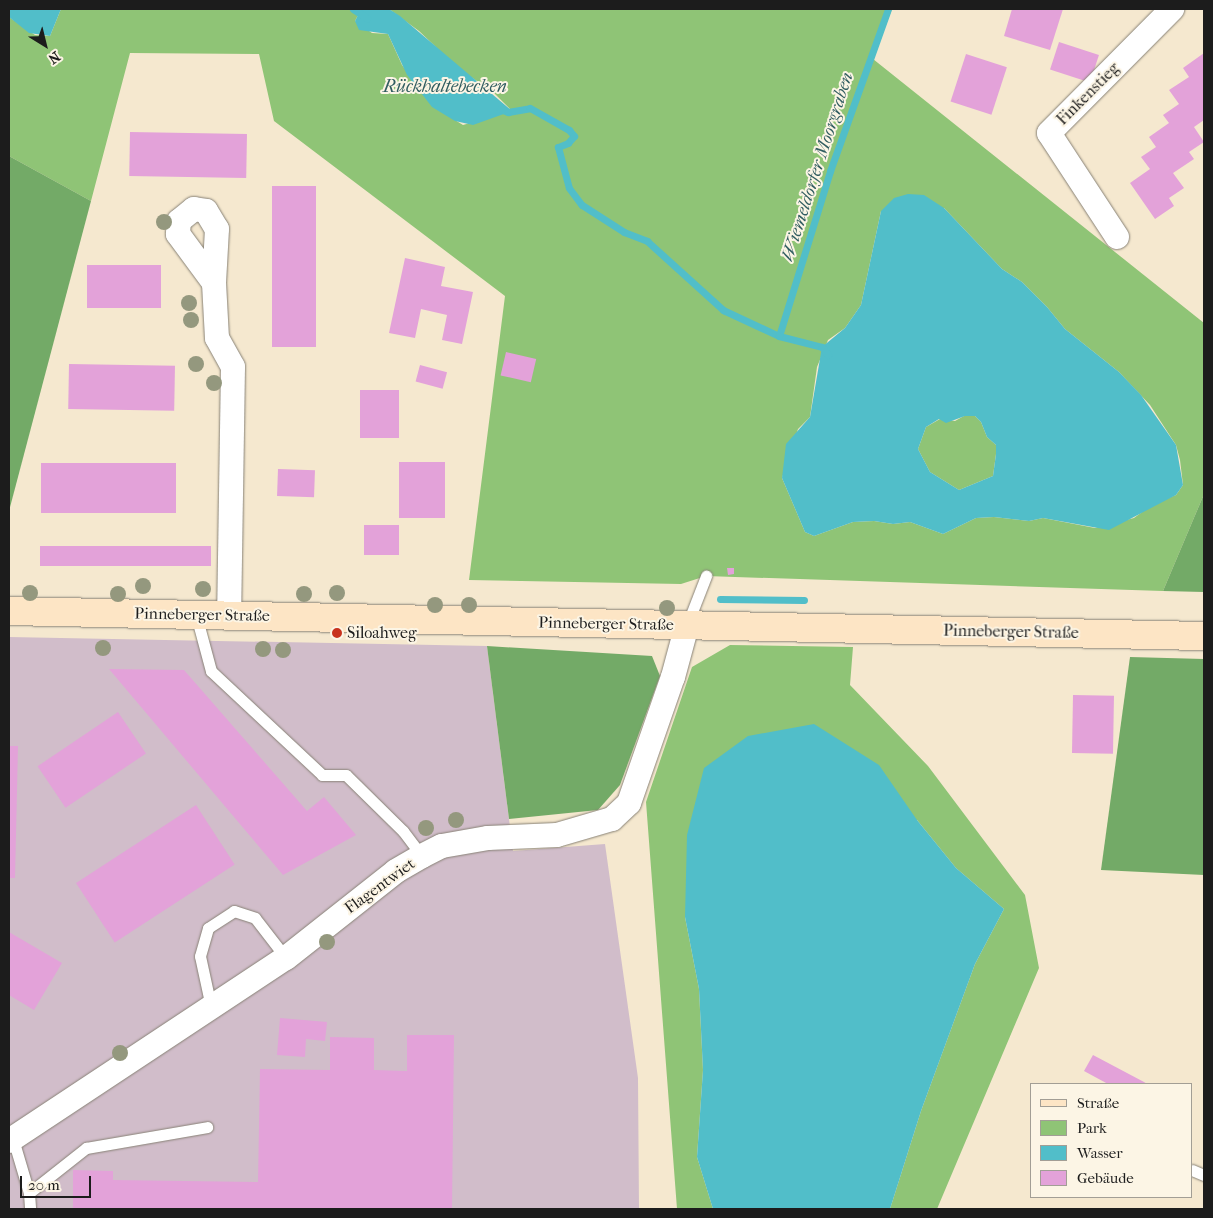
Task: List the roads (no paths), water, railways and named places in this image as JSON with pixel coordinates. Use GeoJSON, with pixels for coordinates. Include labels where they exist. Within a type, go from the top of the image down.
{"type":"FeatureCollection","features":[{"type":"Feature","properties":{"kind":"main road","name":"Pinneberger Straße"},"geometry":{"type":"LineString","coordinates":[[9,611],[1204,636]]}},
{"type":"Feature","properties":{"kind":"street","name":"Finkenstieg"},"geometry":{"type":"LineString","coordinates":[[1118,237],[1049,133],[1172,9]]}},
{"type":"Feature","properties":{"kind":"street"},"geometry":{"type":"LineString","coordinates":[[214,283],[217,338],[233,367],[229,616]]}},
{"type":"Feature","properties":{"kind":"street","name":"Flagentwiet"},"geometry":{"type":"LineString","coordinates":[[11,1140],[286,958],[396,871],[422,856],[442,846],[488,838],[557,835],[612,820],[629,803],[673,677],[679,625]]}},
{"type":"Feature","properties":{"kind":"lane","name":"Flagentwiet"},"geometry":{"type":"LineString","coordinates":[[679,625],[706,576]]}},
{"type":"Feature","properties":{"kind":"lane"},"geometry":{"type":"LineString","coordinates":[[196,615],[210,671],[322,775],[346,775],[403,831],[422,856]]}},
{"type":"Feature","properties":{"kind":"lane"},"geometry":{"type":"LineString","coordinates":[[212,1007],[200,956],[208,928],[234,912],[255,918],[286,958]]}},
{"type":"Feature","properties":{"kind":"lane"},"geometry":{"type":"LineString","coordinates":[[29,1193],[86,1148],[207,1127]]}},
{"type":"Feature","properties":{"kind":"lane"},"geometry":{"type":"LineString","coordinates":[[11,1140],[29,1193],[30,1209]]}},
{"type":"Feature","properties":{"kind":"water"},"geometry":{"type":"Polygon","coordinates":[[[9,9],[61,9],[50,36],[29,33],[9,17],[9,9]]]}},
{"type":"Feature","properties":{"kind":"water","name":"Rückhaltebecken"},"geometry":{"type":"Polygon","coordinates":[[[361,9],[389,9],[400,16],[512,111],[473,125],[455,121],[432,107],[407,75],[388,34],[359,30],[355,21],[361,9]]]}},
{"type":"Feature","properties":{"kind":"water"},"geometry":{"type":"Polygon","coordinates":[[[908,194],[924,195],[944,208],[1002,269],[1022,282],[1047,307],[1065,329],[1119,372],[1141,395],[1176,445],[1183,485],[1176,495],[1109,530],[1043,518],[1029,521],[994,517],[976,518],[943,534],[910,522],[893,524],[874,521],[853,522],[814,536],[805,532],[782,478],[786,444],[810,417],[822,347],[845,328],[861,305],[881,211],[894,198],[908,194]],[[965,416],[946,423],[939,419],[926,427],[918,449],[930,472],[959,490],[993,476],[996,445],[987,437],[981,422],[975,416],[965,416]]]}},
{"type":"Feature","properties":{"kind":"water"},"geometry":{"type":"Polygon","coordinates":[[[814,724],[879,765],[917,820],[956,868],[1004,909],[975,964],[921,1111],[890,1209],[713,1209],[697,1157],[703,1070],[699,989],[685,917],[687,835],[704,768],[748,736],[814,724]]]}},
{"type":"Feature","properties":{"kind":"waterway"},"geometry":{"type":"LineString","coordinates":[[353,9],[367,18]]}},
{"type":"Feature","properties":{"kind":"waterway","name":"Wiemeldorfer Moorgraben"},"geometry":{"type":"LineString","coordinates":[[779,336],[830,171],[888,9]]}},
{"type":"Feature","properties":{"kind":"waterway"},"geometry":{"type":"LineString","coordinates":[[500,109],[508,112],[530,108],[569,130],[574,136],[568,143],[558,147],[569,188],[582,205],[624,232],[647,241],[723,310],[779,336],[822,347],[828,355]]}},
{"type":"Feature","properties":{"kind":"waterway"},"geometry":{"type":"LineString","coordinates":[[720,599],[804,600]]}},
{"type":"Feature","properties":{"kind":"place","name":"Siloahweg"},"geometry":{"type":"Point","coordinates":[337,633]}}]}
